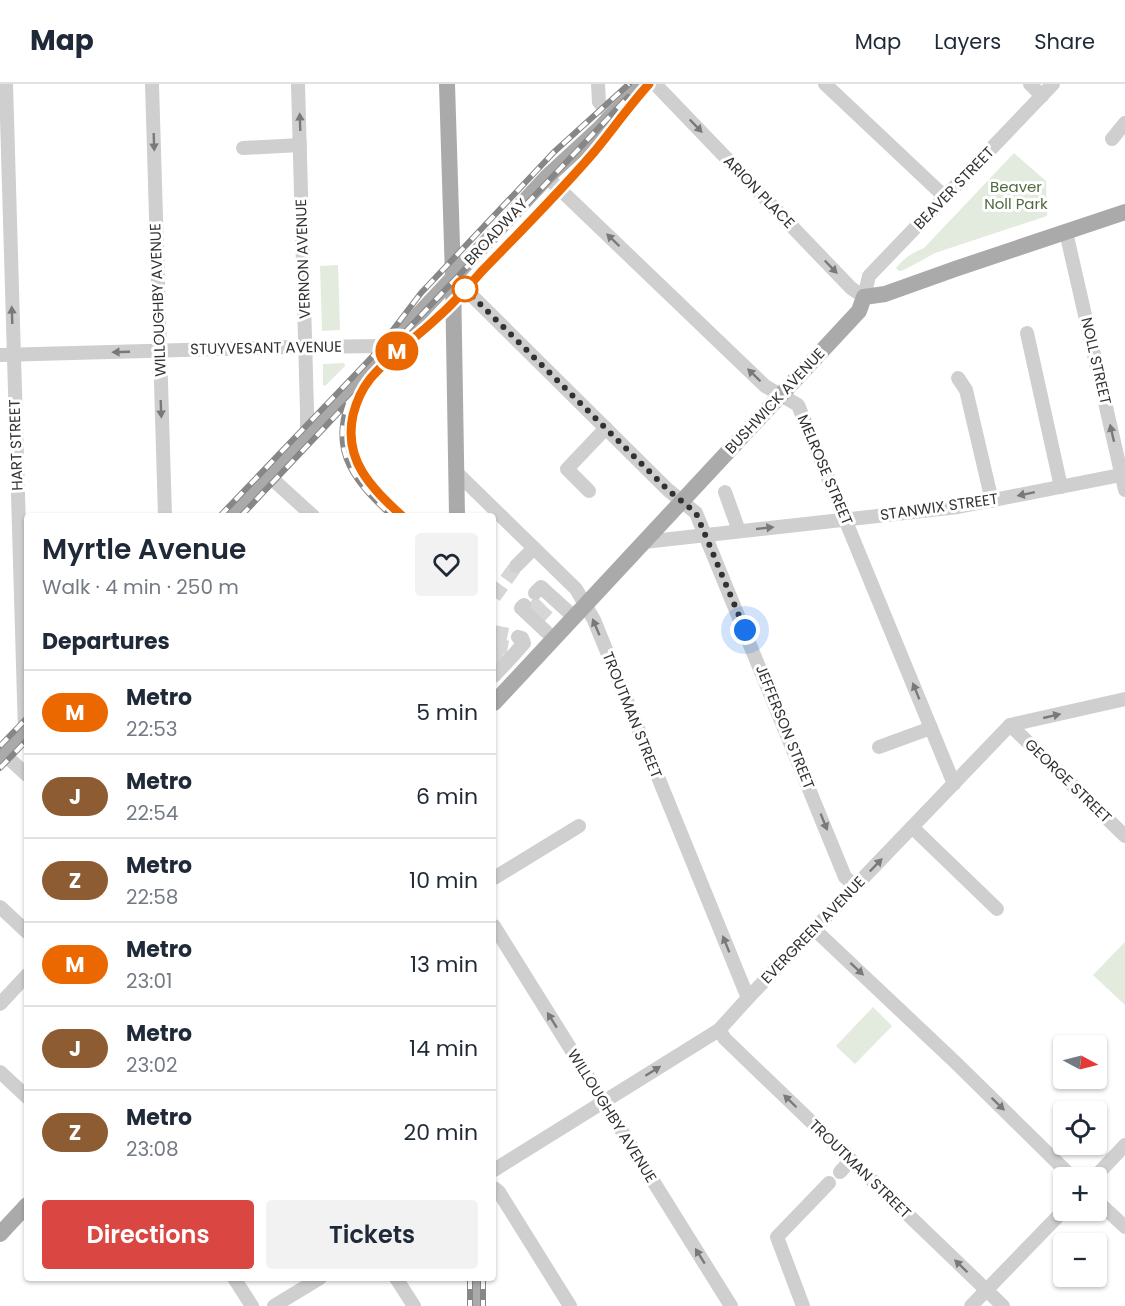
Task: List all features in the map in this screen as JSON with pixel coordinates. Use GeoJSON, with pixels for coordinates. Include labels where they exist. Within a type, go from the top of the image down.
{"type":"FeatureCollection","features":[{"type":"Feature","properties":{"kind":"main road"},"geometry":{"type":"LineString","coordinates":[[447,84],[457,513]]}},
{"type":"Feature","properties":{"kind":"main road","name":"BROADWAY"},"geometry":{"type":"LineString","coordinates":[[234,513],[547,177],[642,84]]}},
{"type":"Feature","properties":{"kind":"main road"},"geometry":{"type":"LineString","coordinates":[[864,297],[885,294],[1125,212]]}},
{"type":"Feature","properties":{"kind":"main road","name":"BUSHWICK AVENUE"},"geometry":{"type":"LineString","coordinates":[[496,701],[859,311],[864,297]]}},
{"type":"Feature","properties":{"kind":"main road"},"geometry":{"type":"LineString","coordinates":[[2,757],[24,734]]}},
{"type":"Feature","properties":{"kind":"main road"},"geometry":{"type":"LineString","coordinates":[[0,1234],[24,1208]]}},
{"type":"Feature","properties":{"kind":"main road"},"geometry":{"type":"LineString","coordinates":[[476,1281],[476,1306]]}},
{"type":"Feature","properties":{"kind":"street","name":"HART STREET"},"geometry":{"type":"LineString","coordinates":[[6,84],[8,396],[24,695]]}},
{"type":"Feature","properties":{"kind":"street","name":"WILLOUGHBY AVENUE"},"geometry":{"type":"LineString","coordinates":[[152,84],[165,513]]}},
{"type":"Feature","properties":{"kind":"street","name":"VERNON AVENUE"},"geometry":{"type":"LineString","coordinates":[[298,84],[307,434]]}},
{"type":"Feature","properties":{"kind":"street"},"geometry":{"type":"LineString","coordinates":[[598,84],[599,102],[611,116]]}},
{"type":"Feature","properties":{"kind":"street","name":"ARION PLACE"},"geometry":{"type":"LineString","coordinates":[[655,84],[851,288],[864,297]]}},
{"type":"Feature","properties":{"kind":"street"},"geometry":{"type":"LineString","coordinates":[[825,84],[945,197]]}},
{"type":"Feature","properties":{"kind":"street"},"geometry":{"type":"LineString","coordinates":[[1030,84],[1042,96]]}},
{"type":"Feature","properties":{"kind":"street","name":"BEAVER STREET"},"geometry":{"type":"LineString","coordinates":[[864,297],[869,276],[1053,84]]}},
{"type":"Feature","properties":{"kind":"street"},"geometry":{"type":"LineString","coordinates":[[1112,139],[1125,123]]}},
{"type":"Feature","properties":{"kind":"street"},"geometry":{"type":"LineString","coordinates":[[243,148],[300,145]]}},
{"type":"Feature","properties":{"kind":"street","name":"MELROSE STREET"},"geometry":{"type":"LineString","coordinates":[[547,177],[765,386],[798,405],[954,784]]}},
{"type":"Feature","properties":{"kind":"street","name":"NOLL STREET"},"geometry":{"type":"LineString","coordinates":[[1066,232],[1125,490]]}},
{"type":"Feature","properties":{"kind":"street","name":"JEFFERSON STREET"},"geometry":{"type":"LineString","coordinates":[[453,277],[668,490],[696,513],[845,877],[855,886]]}},
{"type":"Feature","properties":{"kind":"street"},"geometry":{"type":"LineString","coordinates":[[1027,333],[1061,487]]}},
{"type":"Feature","properties":{"kind":"street","name":"STUYVESANT AVENUE"},"geometry":{"type":"LineString","coordinates":[[7,355],[306,346],[388,346]]}},
{"type":"Feature","properties":{"kind":"street"},"geometry":{"type":"LineString","coordinates":[[958,378],[966,390],[992,501]]}},
{"type":"Feature","properties":{"kind":"street"},"geometry":{"type":"LineString","coordinates":[[589,491],[567,469],[606,429]]}},
{"type":"Feature","properties":{"kind":"street","name":"TROUTMAN STREET"},"geometry":{"type":"LineString","coordinates":[[456,471],[576,589],[579,611],[594,620],[748,998]]}},
{"type":"Feature","properties":{"kind":"street","name":"STANWIX STREET"},"geometry":{"type":"LineString","coordinates":[[644,542],[958,507],[1123,475]]}},
{"type":"Feature","properties":{"kind":"street"},"geometry":{"type":"LineString","coordinates":[[269,476],[310,513]]}},
{"type":"Feature","properties":{"kind":"street"},"geometry":{"type":"LineString","coordinates":[[725,492],[739,531]]}},
{"type":"Feature","properties":{"kind":"street"},"geometry":{"type":"LineString","coordinates":[[516,566],[534,548]]}},
{"type":"Feature","properties":{"kind":"street"},"geometry":{"type":"LineString","coordinates":[[556,571],[545,596],[579,611]]}},
{"type":"Feature","properties":{"kind":"street"},"geometry":{"type":"LineString","coordinates":[[531,614],[554,639]]}},
{"type":"Feature","properties":{"kind":"street"},"geometry":{"type":"LineString","coordinates":[[508,688],[506,660],[528,667]]}},
{"type":"Feature","properties":{"kind":"street"},"geometry":{"type":"LineString","coordinates":[[1010,725],[1125,699]]}},
{"type":"Feature","properties":{"kind":"street","name":"EVERGREEN AVENUE"},"geometry":{"type":"LineString","coordinates":[[496,1169],[719,1030],[1010,725]]}},
{"type":"Feature","properties":{"kind":"street","name":"GEORGE STREET"},"geometry":{"type":"LineString","coordinates":[[1010,725],[1125,836]]}},
{"type":"Feature","properties":{"kind":"street"},"geometry":{"type":"LineString","coordinates":[[879,747],[931,728]]}},
{"type":"Feature","properties":{"kind":"street"},"geometry":{"type":"LineString","coordinates":[[2,757],[24,773]]}},
{"type":"Feature","properties":{"kind":"street"},"geometry":{"type":"LineString","coordinates":[[496,877],[579,826]]}},
{"type":"Feature","properties":{"kind":"street"},"geometry":{"type":"LineString","coordinates":[[912,827],[997,909]]}},
{"type":"Feature","properties":{"kind":"street"},"geometry":{"type":"LineString","coordinates":[[0,907],[24,929]]}},
{"type":"Feature","properties":{"kind":"street","name":"WILLOUGHBY AVENUE"},"geometry":{"type":"LineString","coordinates":[[496,929],[731,1306]]}},
{"type":"Feature","properties":{"kind":"street"},"geometry":{"type":"LineString","coordinates":[[814,929],[1062,1167]]}},
{"type":"Feature","properties":{"kind":"street"},"geometry":{"type":"LineString","coordinates":[[0,1004],[24,978]]}},
{"type":"Feature","properties":{"kind":"street","name":"TROUTMAN STREET"},"geometry":{"type":"LineString","coordinates":[[719,1030],[725,1039],[1003,1306]]}},
{"type":"Feature","properties":{"kind":"street"},"geometry":{"type":"LineString","coordinates":[[0,1072],[24,1094]]}},
{"type":"Feature","properties":{"kind":"street"},"geometry":{"type":"LineString","coordinates":[[1104,1167],[1125,1145]]}},
{"type":"Feature","properties":{"kind":"street"},"geometry":{"type":"LineString","coordinates":[[840,1172],[851,1160]]}},
{"type":"Feature","properties":{"kind":"street"},"geometry":{"type":"LineString","coordinates":[[803,1306],[777,1237],[830,1183]]}},
{"type":"Feature","properties":{"kind":"street"},"geometry":{"type":"LineString","coordinates":[[496,1190],[570,1306]]}},
{"type":"Feature","properties":{"kind":"street"},"geometry":{"type":"LineString","coordinates":[[1107,1210],[1125,1227]]}},
{"type":"Feature","properties":{"kind":"street"},"geometry":{"type":"LineString","coordinates":[[971,1306],[1053,1221]]}},
{"type":"Feature","properties":{"kind":"street"},"geometry":{"type":"LineString","coordinates":[[236,1281],[252,1306]]}},
{"type":"Feature","properties":{"kind":"street"},"geometry":{"type":"LineString","coordinates":[[274,1306],[315,1281]]}},
{"type":"Feature","properties":{"kind":"street"},"geometry":{"type":"LineString","coordinates":[[398,1281],[414,1306]]}},
{"type":"Feature","properties":{"kind":"green space","name":"Beaver Noll Park"},"geometry":{"type":"Polygon","coordinates":[[[1014,153],[1046,181],[1047,216],[935,253],[904,270],[899,271],[896,268],[909,256],[924,248],[1014,153]]]}},
{"type":"Feature","properties":{"kind":"green space"},"geometry":{"type":"Polygon","coordinates":[[[338,265],[340,330],[322,331],[320,266],[338,265]]]}},
{"type":"Feature","properties":{"kind":"green space"},"geometry":{"type":"Polygon","coordinates":[[[344,363],[345,366],[325,386],[323,385],[323,364],[344,363]]]}},
{"type":"Feature","properties":{"kind":"green space"},"geometry":{"type":"Polygon","coordinates":[[[1125,942],[1125,1005],[1093,975],[1125,942]]]}},
{"type":"Feature","properties":{"kind":"green space"},"geometry":{"type":"Polygon","coordinates":[[[873,1007],[892,1026],[855,1064],[836,1046],[873,1007]]]}},
{"type":"Feature","properties":{"kind":"tunnel"},"geometry":{"type":"LineString","coordinates":[[496,594],[516,566]]}},
{"type":"Feature","properties":{"kind":"tunnel"},"geometry":{"type":"LineString","coordinates":[[531,611],[542,600]]}},
{"type":"Feature","properties":{"kind":"tunnel"},"geometry":{"type":"LineString","coordinates":[[538,618],[549,606]]}},
{"type":"Feature","properties":{"kind":"tunnel"},"geometry":{"type":"LineString","coordinates":[[496,632],[518,637]]}},
{"type":"Feature","properties":{"kind":"tunnel"},"geometry":{"type":"LineString","coordinates":[[496,645],[515,649]]}},
{"type":"Feature","properties":{"kind":"tunnel"},"geometry":{"type":"LineString","coordinates":[[496,659],[503,660]]}},
{"type":"Feature","properties":{"kind":"railway"},"geometry":{"type":"LineString","coordinates":[[223,513],[373,356],[421,293],[554,152],[629,84]]}},
{"type":"Feature","properties":{"kind":"railway"},"geometry":{"type":"LineString","coordinates":[[244,513],[391,357],[437,318],[524,228],[596,149],[649,84]]}},
{"type":"Feature","properties":{"kind":"railway"},"geometry":{"type":"LineString","coordinates":[[390,348],[628,97]]}},
{"type":"Feature","properties":{"kind":"railway"},"geometry":{"type":"LineString","coordinates":[[348,404],[342,438],[350,467],[368,492],[389,513]]}},
{"type":"Feature","properties":{"kind":"railway"},"geometry":{"type":"LineString","coordinates":[[0,746],[24,721]]}},
{"type":"Feature","properties":{"kind":"railway"},"geometry":{"type":"LineString","coordinates":[[0,768],[24,743]]}},
{"type":"Feature","properties":{"kind":"railway"},"geometry":{"type":"LineString","coordinates":[[470,1281],[470,1306]]}},
{"type":"Feature","properties":{"kind":"railway"},"geometry":{"type":"LineString","coordinates":[[483,1281],[483,1306]]}},
{"type":"Feature","properties":{"kind":"metro line","name":"M"},"geometry":{"type":"LineString","coordinates":[[399,513],[369,484],[355,457],[351,426],[357,402],[364,389],[392,357],[437,318],[524,228],[577,171],[649,84]]}},
{"type":"Feature","properties":{"kind":"route"},"geometry":{"type":"LineString","coordinates":[[465,289],[668,490],[696,513],[745,630]]}}]}
